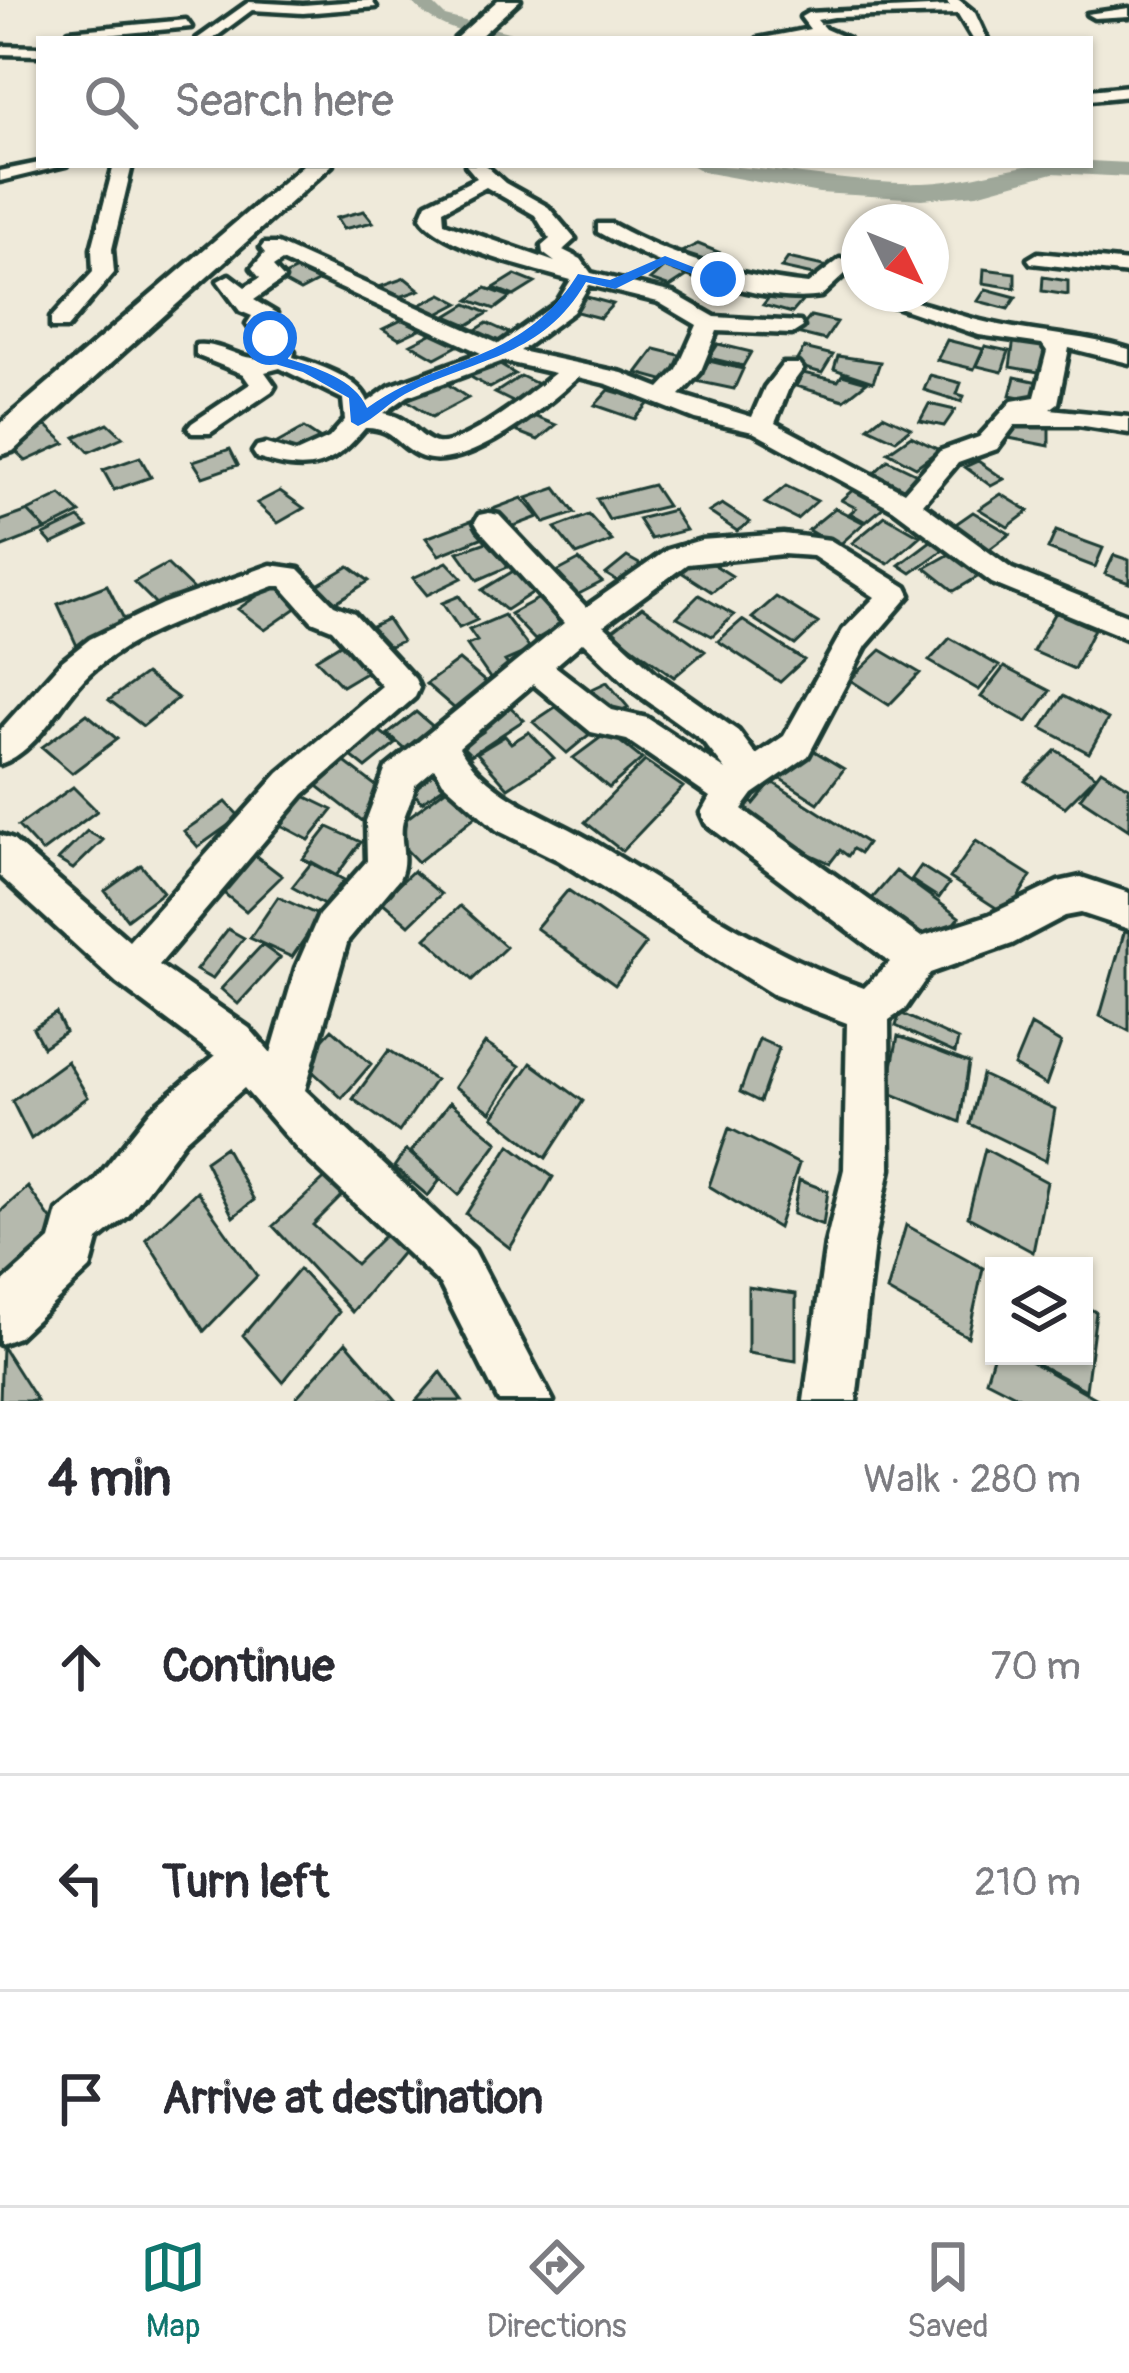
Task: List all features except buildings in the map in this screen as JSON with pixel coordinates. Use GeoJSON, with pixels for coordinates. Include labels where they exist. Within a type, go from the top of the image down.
{"type":"FeatureCollection","features":[{"type":"Feature","properties":{"kind":"highway"},"geometry":{"type":"LineString","coordinates":[[468,36],[510,0]]}},
{"type":"Feature","properties":{"kind":"highway"},"geometry":{"type":"LineString","coordinates":[[0,443],[316,168]]}},
{"type":"Feature","properties":{"kind":"street"},"geometry":{"type":"LineString","coordinates":[[208,36],[249,7],[371,4]]}},
{"type":"Feature","properties":{"kind":"street"},"geometry":{"type":"LineString","coordinates":[[820,32],[808,17],[957,5],[970,16],[979,36]]}},
{"type":"Feature","properties":{"kind":"street"},"geometry":{"type":"LineString","coordinates":[[1094,14],[1129,12]]}},
{"type":"Feature","properties":{"kind":"street"},"geometry":{"type":"LineString","coordinates":[[75,31],[119,34],[159,24],[186,24]]}},
{"type":"Feature","properties":{"kind":"street"},"geometry":{"type":"LineString","coordinates":[[789,36],[820,32],[832,36]]}},
{"type":"Feature","properties":{"kind":"street"},"geometry":{"type":"LineString","coordinates":[[0,50],[34,51]]}},
{"type":"Feature","properties":{"kind":"street"},"geometry":{"type":"LineString","coordinates":[[0,60],[34,51]]}},
{"type":"Feature","properties":{"kind":"street"},"geometry":{"type":"LineString","coordinates":[[1093,95],[1129,91]]}},
{"type":"Feature","properties":{"kind":"street"},"geometry":{"type":"LineString","coordinates":[[0,176],[41,168]]}},
{"type":"Feature","properties":{"kind":"street"},"geometry":{"type":"LineString","coordinates":[[58,323],[104,273],[102,249],[122,168]]}},
{"type":"Feature","properties":{"kind":"street"},"geometry":{"type":"LineString","coordinates":[[583,277],[574,262],[553,253],[552,246],[566,239],[555,233],[547,213],[538,204],[498,190],[481,172],[434,207],[431,217],[437,227],[583,277],[615,285],[703,318],[793,327]]}},
{"type":"Feature","properties":{"kind":"street"},"geometry":{"type":"LineString","coordinates":[[605,228],[718,279],[813,291],[841,267]]}},
{"type":"Feature","properties":{"kind":"street"},"geometry":{"type":"LineString","coordinates":[[280,361],[282,352],[258,324],[265,313],[236,290],[273,279],[262,268],[276,251],[501,354],[614,379],[705,414],[761,426],[903,502],[1002,576],[1129,628]]}},
{"type":"Feature","properties":{"kind":"street"},"geometry":{"type":"LineString","coordinates":[[615,285],[665,259]]}},
{"type":"Feature","properties":{"kind":"street"},"geometry":{"type":"LineString","coordinates":[[1038,259],[1129,268]]}},
{"type":"Feature","properties":{"kind":"street"},"geometry":{"type":"LineString","coordinates":[[266,452],[298,462],[338,444],[358,422],[399,392],[501,354],[565,307],[583,277]]}},
{"type":"Feature","properties":{"kind":"street"},"geometry":{"type":"LineString","coordinates":[[820,282],[841,286]]}},
{"type":"Feature","properties":{"kind":"street"},"geometry":{"type":"LineString","coordinates":[[664,398],[688,373],[703,318],[744,283]]}},
{"type":"Feature","properties":{"kind":"street"},"geometry":{"type":"LineString","coordinates":[[930,312],[987,330],[1088,344],[1129,356]]}},
{"type":"Feature","properties":{"kind":"street"},"geometry":{"type":"LineString","coordinates":[[1016,417],[1021,406],[1046,403],[1059,350],[1051,341]]}},
{"type":"Feature","properties":{"kind":"street"},"geometry":{"type":"LineString","coordinates":[[201,428],[263,386],[251,369],[204,350]]}},
{"type":"Feature","properties":{"kind":"street"},"geometry":{"type":"LineString","coordinates":[[251,369],[280,361],[308,369],[355,396],[358,422]]}},
{"type":"Feature","properties":{"kind":"street"},"geometry":{"type":"LineString","coordinates":[[358,422],[388,420],[438,453],[454,449],[532,404],[572,370]]}},
{"type":"Feature","properties":{"kind":"street"},"geometry":{"type":"LineString","coordinates":[[761,426],[791,370]]}},
{"type":"Feature","properties":{"kind":"street"},"geometry":{"type":"LineString","coordinates":[[903,502],[913,499],[950,457],[988,442],[1008,417],[1078,417],[1129,424]]}},
{"type":"Feature","properties":{"kind":"street"},"geometry":{"type":"LineString","coordinates":[[489,522],[648,685],[729,744],[744,766],[737,788]]}},
{"type":"Feature","properties":{"kind":"street"},"geometry":{"type":"LineString","coordinates":[[281,1096],[316,968],[333,928],[386,867],[384,820],[395,802],[398,778],[460,722],[536,669],[585,623],[677,556],[701,550],[784,544],[820,547],[895,595],[854,638],[796,746],[737,788],[718,814],[917,958]]}},
{"type":"Feature","properties":{"kind":"street"},"geometry":{"type":"LineString","coordinates":[[0,750],[27,729],[82,661],[140,629],[271,575],[289,576],[323,614],[343,622],[403,688],[333,742],[207,873],[131,969]]}},
{"type":"Feature","properties":{"kind":"street"},"geometry":{"type":"LineString","coordinates":[[536,669],[603,722],[635,728],[737,788]]}},
{"type":"Feature","properties":{"kind":"street"},"geometry":{"type":"LineString","coordinates":[[439,744],[455,772],[510,819],[571,848],[788,981],[868,1010]]}},
{"type":"Feature","properties":{"kind":"street"},"geometry":{"type":"LineString","coordinates":[[0,852],[131,969],[234,1043],[314,1134],[457,1267],[527,1401]]}},
{"type":"Feature","properties":{"kind":"street"},"geometry":{"type":"LineString","coordinates":[[868,1010],[890,995],[917,958],[998,931],[1058,900],[1081,895],[1129,910]]}},
{"type":"Feature","properties":{"kind":"street"},"geometry":{"type":"LineString","coordinates":[[830,1401],[850,1244],[867,1169],[868,1010]]}},
{"type":"Feature","properties":{"kind":"street"},"geometry":{"type":"LineString","coordinates":[[0,1318],[73,1252],[76,1228],[111,1199],[168,1125],[248,1058]]}},
{"type":"Feature","properties":{"kind":"waterway"},"geometry":{"type":"LineString","coordinates":[[419,0],[439,20],[512,36]]}},
{"type":"Feature","properties":{"kind":"waterway"},"geometry":{"type":"LineString","coordinates":[[720,168],[819,185],[922,191],[977,186],[1045,168]]}},
{"type":"Feature","properties":{"kind":"waterway"},"geometry":{"type":"LineString","coordinates":[[1091,168],[1129,170]]}},
{"type":"Feature","properties":{"kind":"route"},"geometry":{"type":"LineString","coordinates":[[270,338],[282,352],[280,361],[308,369],[355,396],[358,422],[399,392],[501,354],[565,307],[583,277],[615,285],[665,259],[718,279]]}}]}
